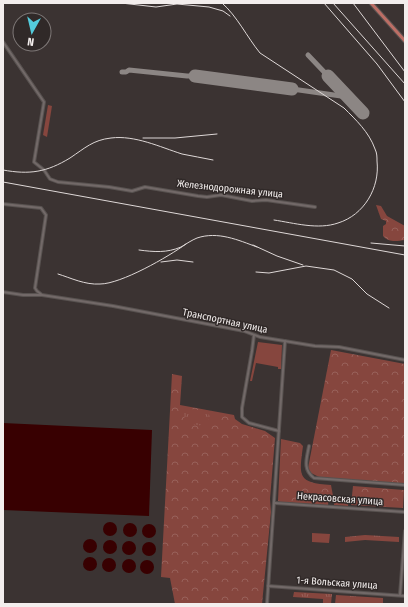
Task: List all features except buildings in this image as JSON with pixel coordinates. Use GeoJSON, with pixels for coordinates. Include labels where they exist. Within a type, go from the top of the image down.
{"type":"FeatureCollection","features":[{"type":"Feature","properties":{"kind":"main road"},"geometry":{"type":"LineString","coordinates":[[371,3],[405,41]]}},
{"type":"Feature","properties":{"kind":"street","name":"Железнодорожная улица"},"geometry":{"type":"LineString","coordinates":[[3,42],[44,102],[34,162],[44,170],[50,179],[58,182],[132,191],[145,187],[198,196],[221,195],[252,201],[266,200],[314,207]]}},
{"type":"Feature","properties":{"kind":"street"},"geometry":{"type":"LineString","coordinates":[[3,204],[41,208],[46,215],[36,288],[42,295]]}},
{"type":"Feature","properties":{"kind":"street","name":"Транспортная улица"},"geometry":{"type":"LineString","coordinates":[[3,292],[23,295],[42,295],[113,306],[285,341],[339,348],[405,360]]}},
{"type":"Feature","properties":{"kind":"street"},"geometry":{"type":"LineString","coordinates":[[254,335],[242,408],[242,417],[249,423],[280,431]]}},
{"type":"Feature","properties":{"kind":"street"},"geometry":{"type":"LineString","coordinates":[[267,604],[285,341]]}},
{"type":"Feature","properties":{"kind":"street"},"geometry":{"type":"LineString","coordinates":[[309,446],[306,469],[314,478],[405,485]]}},
{"type":"Feature","properties":{"kind":"street","name":"Некрасовская улица"},"geometry":{"type":"LineString","coordinates":[[275,503],[405,512]]}},
{"type":"Feature","properties":{"kind":"street"},"geometry":{"type":"LineString","coordinates":[[400,595],[405,531]]}},
{"type":"Feature","properties":{"kind":"street","name":"1-я Вольская улица"},"geometry":{"type":"LineString","coordinates":[[268,586],[405,596]]}},
{"type":"Feature","properties":{"kind":"green space"},"geometry":{"type":"Polygon","coordinates":[[[48,105],[52,106],[47,137],[43,135],[48,105]]]}},
{"type":"Feature","properties":{"kind":"green space"},"geometry":{"type":"Polygon","coordinates":[[[376,205],[381,206],[387,216],[405,226],[405,240],[390,241],[383,236],[383,226],[386,224],[386,221],[381,219],[376,205]]]}},
{"type":"Feature","properties":{"kind":"green space"},"geometry":{"type":"Polygon","coordinates":[[[258,342],[282,345],[281,369],[278,369],[278,367],[256,363],[252,381],[250,381],[258,342]]]}},
{"type":"Feature","properties":{"kind":"green space"},"geometry":{"type":"Polygon","coordinates":[[[331,350],[405,364],[405,484],[319,477],[311,473],[308,468],[331,350]]]}},
{"type":"Feature","properties":{"kind":"green space"},"geometry":{"type":"Polygon","coordinates":[[[172,374],[182,376],[180,405],[234,415],[235,419],[242,424],[265,431],[275,438],[270,499],[271,512],[262,604],[175,604],[170,578],[161,577],[172,374]]]}},
{"type":"Feature","properties":{"kind":"green space"},"geometry":{"type":"Polygon","coordinates":[[[191,409],[208,414],[210,416],[207,424],[199,425],[185,421],[184,413],[191,409]]]}},
{"type":"Feature","properties":{"kind":"green space"},"geometry":{"type":"Polygon","coordinates":[[[281,439],[300,443],[303,446],[301,471],[306,480],[331,485],[333,496],[329,496],[328,505],[278,501],[281,439]]]}},
{"type":"Feature","properties":{"kind":"green space"},"geometry":{"type":"Polygon","coordinates":[[[353,486],[404,490],[403,508],[351,505],[353,486]]]}},
{"type":"Feature","properties":{"kind":"green space"},"geometry":{"type":"Polygon","coordinates":[[[335,496],[349,497],[348,506],[334,505],[335,496]]]}},
{"type":"Feature","properties":{"kind":"green space"},"geometry":{"type":"Polygon","coordinates":[[[312,533],[330,534],[329,543],[312,542],[312,533]]]}},
{"type":"Feature","properties":{"kind":"green space"},"geometry":{"type":"Polygon","coordinates":[[[365,535],[399,537],[399,542],[365,540],[345,542],[345,537],[365,535]]]}},
{"type":"Feature","properties":{"kind":"green space"},"geometry":{"type":"Polygon","coordinates":[[[294,592],[332,594],[331,604],[323,604],[323,599],[293,597],[294,592]]]}},
{"type":"Feature","properties":{"kind":"green space"},"geometry":{"type":"Polygon","coordinates":[[[336,595],[383,598],[383,604],[335,604],[336,595]]]}},
{"type":"Feature","properties":{"kind":"shaded area"},"geometry":{"type":"Polygon","coordinates":[[[3,423],[152,430],[149,516],[3,510],[3,423]]]}},
{"type":"Feature","properties":{"kind":"shaded area"},"geometry":{"type":"Polygon","coordinates":[[[107,522],[113,522],[117,526],[117,532],[113,536],[107,536],[103,532],[103,526],[107,522]]]}},
{"type":"Feature","properties":{"kind":"shaded area"},"geometry":{"type":"Polygon","coordinates":[[[127,523],[133,523],[137,527],[137,533],[133,537],[127,537],[123,533],[123,527],[127,523]]]}},
{"type":"Feature","properties":{"kind":"shaded area"},"geometry":{"type":"Polygon","coordinates":[[[146,524],[152,524],[156,528],[156,534],[152,538],[146,538],[142,534],[142,528],[146,524]]]}},
{"type":"Feature","properties":{"kind":"shaded area"},"geometry":{"type":"Polygon","coordinates":[[[87,539],[93,539],[97,543],[97,549],[93,553],[87,553],[83,549],[83,543],[87,539]]]}},
{"type":"Feature","properties":{"kind":"shaded area"},"geometry":{"type":"Polygon","coordinates":[[[107,540],[113,540],[117,544],[117,550],[113,554],[107,554],[103,550],[103,544],[107,540]]]}},
{"type":"Feature","properties":{"kind":"shaded area"},"geometry":{"type":"Polygon","coordinates":[[[126,541],[132,541],[136,545],[136,551],[132,555],[126,555],[122,551],[122,545],[126,541]]]}},
{"type":"Feature","properties":{"kind":"shaded area"},"geometry":{"type":"Polygon","coordinates":[[[146,542],[152,542],[156,546],[156,552],[152,556],[146,556],[142,552],[142,546],[146,542]]]}},
{"type":"Feature","properties":{"kind":"shaded area"},"geometry":{"type":"Polygon","coordinates":[[[87,557],[93,557],[97,561],[97,567],[93,571],[87,571],[83,567],[83,561],[87,557]]]}},
{"type":"Feature","properties":{"kind":"shaded area"},"geometry":{"type":"Polygon","coordinates":[[[106,558],[112,558],[116,562],[116,568],[112,572],[106,572],[102,568],[102,562],[106,558]]]}},
{"type":"Feature","properties":{"kind":"shaded area"},"geometry":{"type":"Polygon","coordinates":[[[126,559],[132,559],[136,563],[136,569],[132,573],[126,573],[122,569],[122,563],[126,559]]]}},
{"type":"Feature","properties":{"kind":"shaded area"},"geometry":{"type":"Polygon","coordinates":[[[144,560],[150,560],[154,564],[154,570],[150,574],[144,574],[140,570],[140,564],[144,560]]]}},
{"type":"Feature","properties":{"kind":"taxiway"},"geometry":{"type":"LineString","coordinates":[[308,55],[328,76]]}},
{"type":"Feature","properties":{"kind":"taxiway"},"geometry":{"type":"LineString","coordinates":[[122,72],[129,70],[195,76]]}},
{"type":"Feature","properties":{"kind":"taxiway"},"geometry":{"type":"LineString","coordinates":[[292,89],[348,97]]}},
{"type":"Feature","properties":{"kind":"runway"},"geometry":{"type":"LineString","coordinates":[[195,76],[292,89]]}},
{"type":"Feature","properties":{"kind":"runway"},"geometry":{"type":"LineString","coordinates":[[328,76],[363,113]]}},
{"type":"Feature","properties":{"kind":"railway"},"geometry":{"type":"LineString","coordinates":[[121,3],[156,7],[177,4],[209,7],[223,11],[230,16]]}},
{"type":"Feature","properties":{"kind":"railway"},"geometry":{"type":"LineString","coordinates":[[222,3],[232,14],[260,53],[344,108],[366,132],[377,156],[376,181],[373,190],[363,207],[347,219],[338,223],[322,226],[274,220]]}},
{"type":"Feature","properties":{"kind":"railway"},"geometry":{"type":"LineString","coordinates":[[324,3],[377,64],[405,102]]}},
{"type":"Feature","properties":{"kind":"railway"},"geometry":{"type":"LineString","coordinates":[[333,3],[405,84]]}},
{"type":"Feature","properties":{"kind":"railway"},"geometry":{"type":"LineString","coordinates":[[353,3],[405,72]]}},
{"type":"Feature","properties":{"kind":"railway"},"geometry":{"type":"LineString","coordinates":[[143,138],[175,138],[217,134]]}},
{"type":"Feature","properties":{"kind":"railway"},"geometry":{"type":"LineString","coordinates":[[3,170],[30,172],[46,169],[62,163],[94,143],[111,138],[129,138],[182,154],[213,160]]}},
{"type":"Feature","properties":{"kind":"railway"},"geometry":{"type":"LineString","coordinates":[[3,182],[405,255]]}},
{"type":"Feature","properties":{"kind":"railway"},"geometry":{"type":"LineString","coordinates":[[139,250],[155,252],[171,250],[181,247],[197,238],[213,235],[228,237],[257,247]]}},
{"type":"Feature","properties":{"kind":"railway"},"geometry":{"type":"LineString","coordinates":[[371,243],[405,246]]}},
{"type":"Feature","properties":{"kind":"railway"},"geometry":{"type":"LineString","coordinates":[[58,274],[78,281],[94,284],[109,283],[120,280],[144,269],[186,244]]}},
{"type":"Feature","properties":{"kind":"railway"},"geometry":{"type":"LineString","coordinates":[[253,245],[277,256],[303,265]]}},
{"type":"Feature","properties":{"kind":"railway"},"geometry":{"type":"LineString","coordinates":[[161,262],[177,260],[193,262]]}},
{"type":"Feature","properties":{"kind":"railway"},"geometry":{"type":"LineString","coordinates":[[256,272],[269,273],[306,266],[334,270],[352,279],[367,294],[389,308]]}}]}
